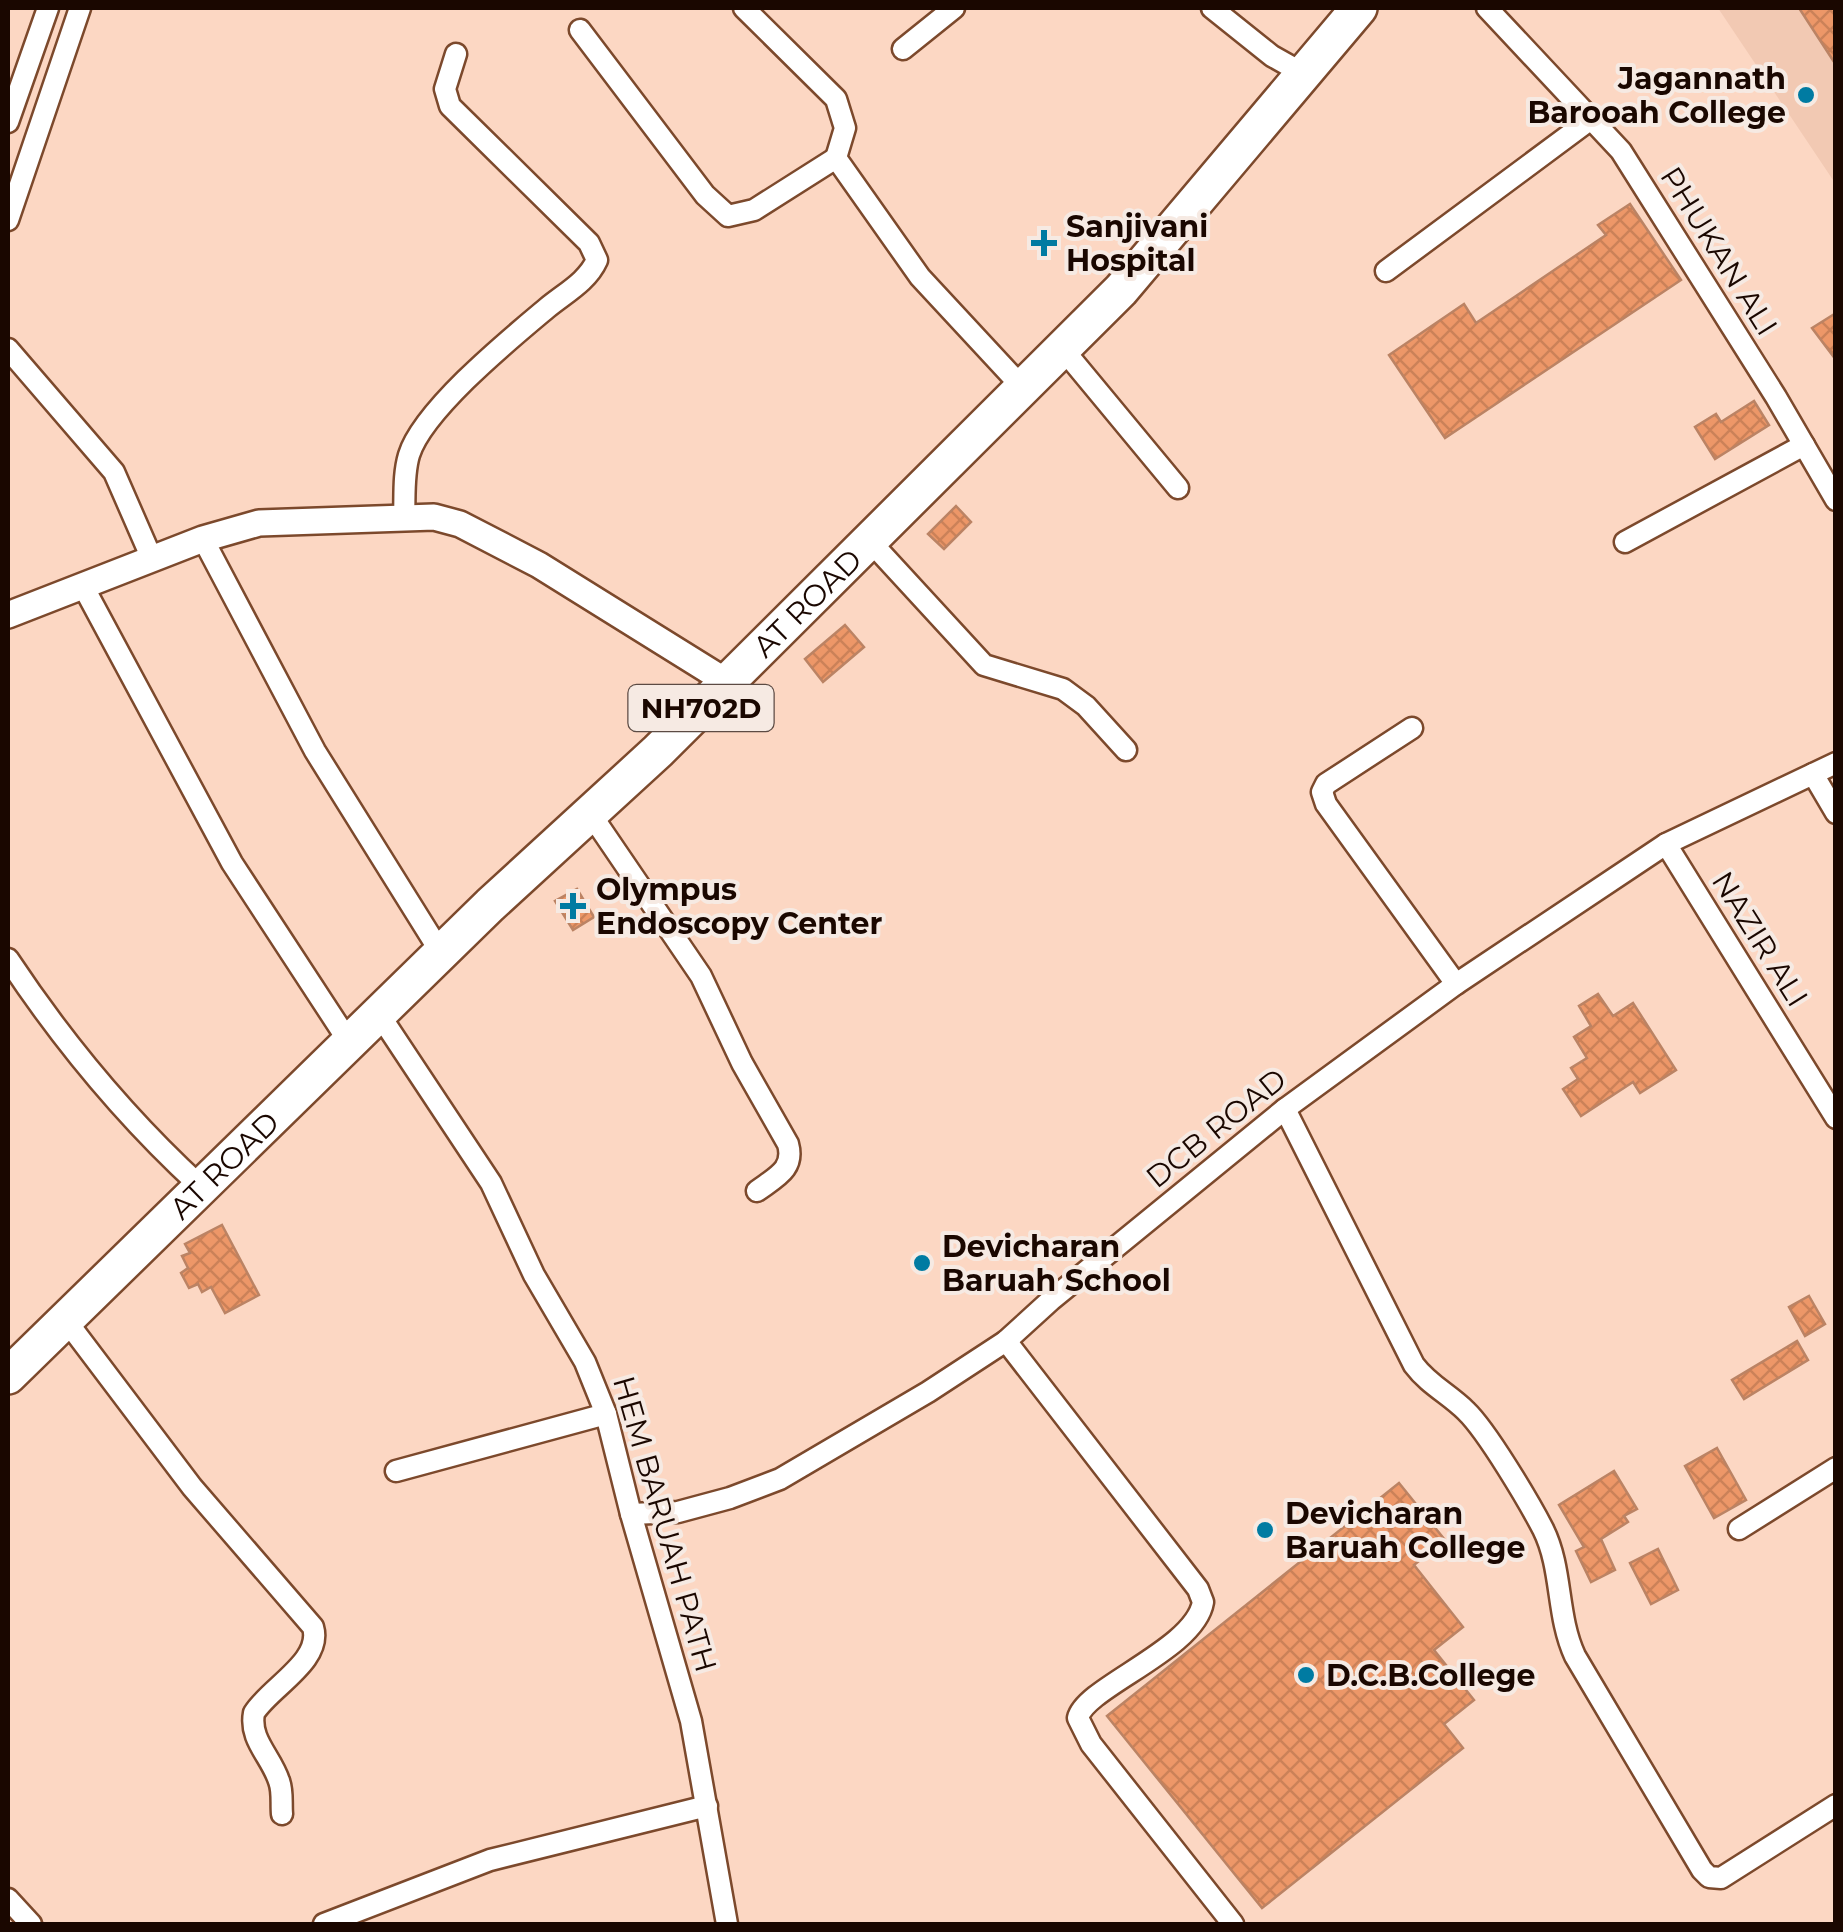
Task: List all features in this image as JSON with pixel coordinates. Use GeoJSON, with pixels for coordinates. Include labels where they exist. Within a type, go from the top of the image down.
{"type":"FeatureCollection","features":[{"type":"Feature","properties":{"kind":"highway","name":"AT ROAD"},"geometry":{"type":"LineString","coordinates":[[8,1376],[441,953],[726,682],[1121,290],[1359,8]]}},
{"type":"Feature","properties":{"kind":"street"},"geometry":{"type":"LineString","coordinates":[[8,122],[48,8]]}},
{"type":"Feature","properties":{"kind":"street"},"geometry":{"type":"LineString","coordinates":[[8,220],[80,8]]}},
{"type":"Feature","properties":{"kind":"street"},"geometry":{"type":"LineString","coordinates":[[580,30],[704,195],[728,216],[754,210],[836,158],[845,128],[836,99],[744,8]]}},
{"type":"Feature","properties":{"kind":"street"},"geometry":{"type":"LineString","coordinates":[[903,49],[954,8]]}},
{"type":"Feature","properties":{"kind":"street"},"geometry":{"type":"LineString","coordinates":[[1212,8],[1272,56],[1304,74]]}},
{"type":"Feature","properties":{"kind":"street","name":"PHUKAN ALI"},"geometry":{"type":"LineString","coordinates":[[1488,8],[1621,150],[1836,500]]}},
{"type":"Feature","properties":{"kind":"street"},"geometry":{"type":"LineString","coordinates":[[404,518],[410,450],[429,422],[478,371],[581,282],[597,260],[590,244],[450,106],[445,90],[456,54]]}},
{"type":"Feature","properties":{"kind":"street"},"geometry":{"type":"LineString","coordinates":[[1386,271],[1591,118]]}},
{"type":"Feature","properties":{"kind":"street"},"geometry":{"type":"LineString","coordinates":[[836,158],[920,276],[1023,388]]}},
{"type":"Feature","properties":{"kind":"street"},"geometry":{"type":"LineString","coordinates":[[1062,348],[1178,488]]}},
{"type":"Feature","properties":{"kind":"street"},"geometry":{"type":"LineString","coordinates":[[8,349],[114,472],[152,559]]}},
{"type":"Feature","properties":{"kind":"street"},"geometry":{"type":"LineString","coordinates":[[1625,542],[1804,445]]}},
{"type":"Feature","properties":{"kind":"street"},"geometry":{"type":"LineString","coordinates":[[8,614],[203,539],[259,524],[434,517],[460,524],[524,557],[726,682]]}},
{"type":"Feature","properties":{"kind":"street"},"geometry":{"type":"LineString","coordinates":[[203,539],[315,751],[441,953]]}},
{"type":"Feature","properties":{"kind":"street"},"geometry":{"type":"LineString","coordinates":[[869,540],[984,664],[1063,688],[1086,706],[1126,750]]}},
{"type":"Feature","properties":{"kind":"street"},"geometry":{"type":"LineString","coordinates":[[83,586],[232,863],[350,1042]]}},
{"type":"Feature","properties":{"kind":"street"},"geometry":{"type":"LineString","coordinates":[[1412,728],[1326,784],[1322,792],[1326,804],[1378,879],[1456,984]]}},
{"type":"Feature","properties":{"kind":"street","name":"DCB ROAD"},"geometry":{"type":"LineString","coordinates":[[630,1514],[678,1512],[780,1479],[928,1392],[1006,1342],[1051,1300],[1285,1109],[1456,984],[1666,844],[1836,763]]}},
{"type":"Feature","properties":{"kind":"street"},"geometry":{"type":"LineString","coordinates":[[1813,774],[1836,813]]}},
{"type":"Feature","properties":{"kind":"street"},"geometry":{"type":"LineString","coordinates":[[590,813],[702,976],[742,1063],[788,1144],[791,1156],[787,1168],[757,1192]]}},
{"type":"Feature","properties":{"kind":"street","name":"NAZIR ALI"},"geometry":{"type":"LineString","coordinates":[[1666,844],[1836,1118]]}},
{"type":"Feature","properties":{"kind":"street"},"geometry":{"type":"LineString","coordinates":[[8,959],[65,1042],[150,1140],[200,1186]]}},
{"type":"Feature","properties":{"kind":"street","name":"HEM BARUAH PATH"},"geometry":{"type":"LineString","coordinates":[[379,1014],[491,1183],[534,1275],[585,1362],[606,1414],[630,1514],[691,1721],[728,1924]]}},
{"type":"Feature","properties":{"kind":"street"},"geometry":{"type":"LineString","coordinates":[[1285,1109],[1414,1364],[1434,1387],[1470,1414],[1542,1526],[1552,1549],[1564,1634],[1574,1656],[1702,1870],[1710,1877],[1720,1878],[1836,1805]]}},
{"type":"Feature","properties":{"kind":"street"},"geometry":{"type":"LineString","coordinates":[[65,1320],[192,1487],[313,1627],[314,1645],[310,1652],[260,1703],[252,1724],[281,1784],[282,1814]]}},
{"type":"Feature","properties":{"kind":"street"},"geometry":{"type":"LineString","coordinates":[[1006,1342],[1198,1589],[1204,1602],[1194,1624],[1140,1668],[1085,1704],[1078,1718],[1091,1744],[1233,1924]]}},
{"type":"Feature","properties":{"kind":"street"},"geometry":{"type":"LineString","coordinates":[[396,1471],[606,1414]]}},
{"type":"Feature","properties":{"kind":"street"},"geometry":{"type":"LineString","coordinates":[[1739,1529],[1836,1468]]}},
{"type":"Feature","properties":{"kind":"street"},"geometry":{"type":"LineString","coordinates":[[324,1924],[490,1860],[708,1806]]}},
{"type":"Feature","properties":{"kind":"street"},"geometry":{"type":"LineString","coordinates":[[8,1899],[32,1924]]}},
{"type":"Feature","properties":{"kind":"shaded area","name":"Jagannath Barooah College"},"geometry":{"type":"Polygon","coordinates":[[[1718,8],[1835,8],[1835,183],[1718,8]]]}},
{"type":"Feature","properties":{"kind":"building"},"geometry":{"type":"Polygon","coordinates":[[[1799,8],[1836,8],[1836,65],[1799,8]]]}},
{"type":"Feature","properties":{"kind":"building"},"geometry":{"type":"Polygon","coordinates":[[[1630,204],[1681,280],[1445,438],[1389,355],[1464,304],[1476,323],[1606,235],[1598,225],[1630,204]]]}},
{"type":"Feature","properties":{"kind":"building"},"geometry":{"type":"Polygon","coordinates":[[[1836,313],[1836,360],[1812,328],[1836,313]]]}},
{"type":"Feature","properties":{"kind":"building"},"geometry":{"type":"Polygon","coordinates":[[[1754,401],[1769,425],[1715,459],[1695,427],[1716,414],[1721,422],[1754,401]]]}},
{"type":"Feature","properties":{"kind":"building"},"geometry":{"type":"Polygon","coordinates":[[[956,506],[971,522],[944,549],[928,534],[956,506]]]}},
{"type":"Feature","properties":{"kind":"building"},"geometry":{"type":"Polygon","coordinates":[[[845,625],[864,647],[823,682],[805,659],[845,625]]]}},
{"type":"Feature","properties":{"kind":"building"},"geometry":{"type":"Polygon","coordinates":[[[577,889],[594,917],[573,930],[555,901],[577,889]]]}},
{"type":"Feature","properties":{"kind":"building"},"geometry":{"type":"Polygon","coordinates":[[[1598,994],[1613,1016],[1633,1003],[1676,1070],[1640,1093],[1633,1082],[1581,1116],[1563,1089],[1578,1079],[1571,1068],[1587,1058],[1574,1037],[1591,1026],[1579,1006],[1598,994]]]}},
{"type":"Feature","properties":{"kind":"building"},"geometry":{"type":"Polygon","coordinates":[[[222,1225],[259,1295],[225,1313],[211,1287],[202,1292],[198,1284],[189,1288],[181,1273],[188,1268],[182,1256],[190,1253],[185,1244],[222,1225]]]}},
{"type":"Feature","properties":{"kind":"building"},"geometry":{"type":"Polygon","coordinates":[[[1809,1296],[1825,1324],[1805,1336],[1789,1307],[1809,1296]]]}},
{"type":"Feature","properties":{"kind":"building"},"geometry":{"type":"Polygon","coordinates":[[[1797,1341],[1808,1360],[1744,1399],[1732,1380],[1797,1341]]]}},
{"type":"Feature","properties":{"kind":"building"},"geometry":{"type":"Polygon","coordinates":[[[1717,1448],[1746,1500],[1714,1518],[1685,1466],[1717,1448]]]}},
{"type":"Feature","properties":{"kind":"building"},"geometry":{"type":"Polygon","coordinates":[[[1614,1471],[1637,1509],[1624,1516],[1628,1522],[1601,1539],[1615,1570],[1591,1582],[1576,1551],[1584,1547],[1559,1505],[1614,1471]]]}},
{"type":"Feature","properties":{"kind":"building","name":"D.C.B.College"},"geometry":{"type":"Polygon","coordinates":[[[1399,1483],[1445,1540],[1414,1565],[1463,1627],[1434,1650],[1474,1700],[1444,1724],[1463,1748],[1262,1908],[1107,1716],[1399,1483]]]}},
{"type":"Feature","properties":{"kind":"building"},"geometry":{"type":"Polygon","coordinates":[[[1658,1549],[1678,1590],[1651,1604],[1630,1563],[1658,1549]]]}},
{"type":"Feature","properties":{"kind":"place","name":"Jagannath Barooah College"},"geometry":{"type":"Point","coordinates":[1806,95]}},
{"type":"Feature","properties":{"kind":"place","name":"Sanjivani Hospital"},"geometry":{"type":"Point","coordinates":[1044,243]}},
{"type":"Feature","properties":{"kind":"place","name":"Olympus Endoscopy Center"},"geometry":{"type":"Point","coordinates":[573,906]}},
{"type":"Feature","properties":{"kind":"place","name":"Devicharan Baruah School"},"geometry":{"type":"Point","coordinates":[922,1263]}},
{"type":"Feature","properties":{"kind":"place","name":"Devicharan Baruah College"},"geometry":{"type":"Point","coordinates":[1265,1530]}},
{"type":"Feature","properties":{"kind":"place","name":"D.C.B.College"},"geometry":{"type":"Point","coordinates":[1306,1675]}}]}
